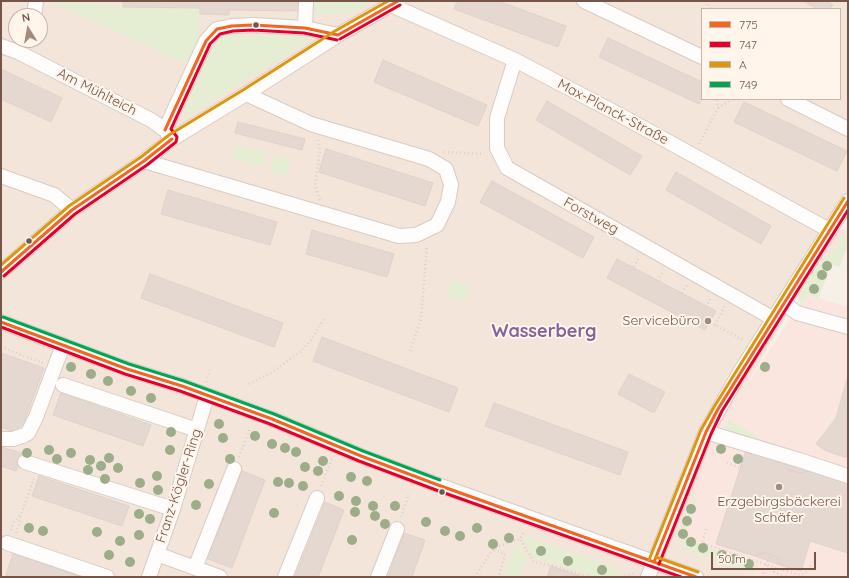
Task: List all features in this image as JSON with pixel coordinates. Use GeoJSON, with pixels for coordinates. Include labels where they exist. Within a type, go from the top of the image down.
{"type":"FeatureCollection","features":[{"type":"Feature","properties":{"kind":"street"},"geometry":{"type":"LineString","coordinates":[[305,28],[306,1]]}},
{"type":"Feature","properties":{"kind":"street"},"geometry":{"type":"LineString","coordinates":[[584,1],[701,57]]}},
{"type":"Feature","properties":{"kind":"street"},"geometry":{"type":"LineString","coordinates":[[1,272],[72,210],[144,160],[168,135],[246,94],[338,35],[395,3]]}},
{"type":"Feature","properties":{"kind":"street","name":"Max-Planck-Straße"},"geometry":{"type":"LineString","coordinates":[[395,3],[515,60],[693,155],[829,230]]}},
{"type":"Feature","properties":{"kind":"street"},"geometry":{"type":"LineString","coordinates":[[168,135],[206,41],[217,29],[232,26],[253,25],[305,28],[338,35]]}},
{"type":"Feature","properties":{"kind":"street","name":"Am Mühlteich"},"geometry":{"type":"LineString","coordinates":[[25,48],[151,120],[168,135]]}},
{"type":"Feature","properties":{"kind":"street","name":"Forstweg"},"geometry":{"type":"LineString","coordinates":[[515,60],[497,118],[497,148],[507,168],[774,319]]}},
{"type":"Feature","properties":{"kind":"street"},"geometry":{"type":"LineString","coordinates":[[144,160],[400,236],[416,235],[437,225],[448,202],[451,185],[446,169],[429,159],[311,124],[246,94]]}},
{"type":"Feature","properties":{"kind":"street"},"geometry":{"type":"LineString","coordinates":[[790,100],[848,129]]}},
{"type":"Feature","properties":{"kind":"street"},"geometry":{"type":"LineString","coordinates":[[1,176],[54,195],[72,210]]}},
{"type":"Feature","properties":{"kind":"street"},"geometry":{"type":"LineString","coordinates":[[643,575],[654,562],[706,432],[740,372],[848,201]]}},
{"type":"Feature","properties":{"kind":"street"},"geometry":{"type":"LineString","coordinates":[[784,303],[797,313],[848,327]]}},
{"type":"Feature","properties":{"kind":"street"},"geometry":{"type":"LineString","coordinates":[[1,322],[272,420],[361,456],[434,483],[696,577]]}},
{"type":"Feature","properties":{"kind":"street"},"geometry":{"type":"LineString","coordinates":[[1,439],[13,438],[28,433],[36,417],[63,345]]}},
{"type":"Feature","properties":{"kind":"street"},"geometry":{"type":"LineString","coordinates":[[63,385],[197,430]]}},
{"type":"Feature","properties":{"kind":"street","name":"Franz-Kögler-Ring"},"geometry":{"type":"LineString","coordinates":[[149,577],[207,396]]}},
{"type":"Feature","properties":{"kind":"street"},"geometry":{"type":"LineString","coordinates":[[706,432],[848,476]]}},
{"type":"Feature","properties":{"kind":"street"},"geometry":{"type":"LineString","coordinates":[[25,462],[172,509]]}},
{"type":"Feature","properties":{"kind":"street"},"geometry":{"type":"LineString","coordinates":[[195,568],[234,469]]}},
{"type":"Feature","properties":{"kind":"street"},"geometry":{"type":"LineString","coordinates":[[285,577],[317,498]]}},
{"type":"Feature","properties":{"kind":"street"},"geometry":{"type":"LineString","coordinates":[[378,577],[397,529]]}},
{"type":"Feature","properties":{"kind":"street"},"geometry":{"type":"LineString","coordinates":[[7,543],[107,577]]}},
{"type":"Feature","properties":{"kind":"street"},"geometry":{"type":"LineString","coordinates":[[157,554],[220,577]]}},
{"type":"Feature","properties":{"kind":"path"},"geometry":{"type":"LineString","coordinates":[[717,100],[718,108]]}},
{"type":"Feature","properties":{"kind":"path"},"geometry":{"type":"LineString","coordinates":[[693,155],[718,108],[731,100]]}},
{"type":"Feature","properties":{"kind":"path"},"geometry":{"type":"LineString","coordinates":[[311,124],[317,137],[320,151],[315,185],[320,200],[319,212]]}},
{"type":"Feature","properties":{"kind":"path"},"geometry":{"type":"LineString","coordinates":[[429,159],[437,153],[446,151],[491,154],[497,148]]}},
{"type":"Feature","properties":{"kind":"path"},"geometry":{"type":"LineString","coordinates":[[410,351],[421,318],[428,230]]}},
{"type":"Feature","properties":{"kind":"path"},"geometry":{"type":"LineString","coordinates":[[715,325],[721,314]]}},
{"type":"Feature","properties":{"kind":"path"},"geometry":{"type":"LineString","coordinates":[[249,384],[271,373],[301,351],[311,340],[324,319]]}},
{"type":"Feature","properties":{"kind":"path"},"geometry":{"type":"LineString","coordinates":[[710,322],[756,347]]}},
{"type":"Feature","properties":{"kind":"path"},"geometry":{"type":"LineString","coordinates":[[1,347],[54,368]]}},
{"type":"Feature","properties":{"kind":"path"},"geometry":{"type":"LineString","coordinates":[[234,469],[250,428]]}},
{"type":"Feature","properties":{"kind":"path"},"geometry":{"type":"LineString","coordinates":[[727,463],[740,468],[747,444]]}},
{"type":"Feature","properties":{"kind":"path"},"geometry":{"type":"LineString","coordinates":[[317,498],[332,459]]}},
{"type":"Feature","properties":{"kind":"path"},"geometry":{"type":"LineString","coordinates":[[18,527],[39,466]]}},
{"type":"Feature","properties":{"kind":"path"},"geometry":{"type":"LineString","coordinates":[[397,529],[409,494]]}},
{"type":"Feature","properties":{"kind":"path"},"geometry":{"type":"LineString","coordinates":[[7,543],[14,522],[22,514]]}},
{"type":"Feature","properties":{"kind":"path"},"geometry":{"type":"LineString","coordinates":[[706,529],[702,543],[776,568],[801,575],[809,570],[812,562]]}},
{"type":"Feature","properties":{"kind":"path"},"geometry":{"type":"LineString","coordinates":[[475,577],[494,548],[520,539],[523,533]]}},
{"type":"Feature","properties":{"kind":"path"},"geometry":{"type":"LineString","coordinates":[[520,539],[534,562],[555,566],[589,577]]}},
{"type":"Feature","properties":{"kind":"path"},"geometry":{"type":"LineString","coordinates":[[494,550],[504,554],[499,577]]}},
{"type":"Feature","properties":{"kind":"path"},"geometry":{"type":"LineString","coordinates":[[762,577],[770,555]]}},
{"type":"Feature","properties":{"kind":"path"},"geometry":{"type":"LineString","coordinates":[[776,568],[774,572],[787,577]]}},
{"type":"Feature","properties":{"kind":"path"},"geometry":{"type":"LineString","coordinates":[[621,577],[643,575]]}},
{"type":"Feature","properties":{"kind":"shaded area"},"geometry":{"type":"Polygon","coordinates":[[[1,1],[848,1],[848,214],[840,228],[848,231],[848,235],[802,283],[781,326],[730,411],[709,451],[680,538],[682,544],[689,551],[761,577],[1,577],[1,1]]]}},
{"type":"Feature","properties":{"kind":"shaded area"},"geometry":{"type":"Polygon","coordinates":[[[807,294],[848,307],[848,577],[761,577],[689,551],[682,544],[680,538],[709,451],[719,426],[807,294]]]}},
{"type":"Feature","properties":{"kind":"green space"},"geometry":{"type":"Polygon","coordinates":[[[49,1],[81,1],[81,3],[123,7],[200,8],[197,43],[190,65],[49,1]]]}},
{"type":"Feature","properties":{"kind":"green space"},"geometry":{"type":"Polygon","coordinates":[[[316,1],[373,1],[352,13],[316,14],[316,1]]]}},
{"type":"Feature","properties":{"kind":"green space"},"geometry":{"type":"Polygon","coordinates":[[[223,36],[311,37],[312,39],[188,116],[183,113],[183,110],[207,56],[223,36]]]}},
{"type":"Feature","properties":{"kind":"green space"},"geometry":{"type":"Polygon","coordinates":[[[235,145],[267,152],[264,166],[232,159],[235,145]]]}},
{"type":"Feature","properties":{"kind":"green space"},"geometry":{"type":"Polygon","coordinates":[[[274,156],[291,159],[287,176],[270,172],[274,156]]]}},
{"type":"Feature","properties":{"kind":"green space"},"geometry":{"type":"Polygon","coordinates":[[[848,235],[848,252],[845,251],[840,267],[831,265],[818,299],[807,294],[802,304],[799,301],[797,294],[802,283],[848,235]]]}},
{"type":"Feature","properties":{"kind":"green space"},"geometry":{"type":"Polygon","coordinates":[[[453,280],[471,287],[465,302],[447,295],[453,280]]]}},
{"type":"Feature","properties":{"kind":"green space"},"geometry":{"type":"Polygon","coordinates":[[[729,420],[766,442],[765,444],[723,432],[729,420]]]}},
{"type":"Feature","properties":{"kind":"green space"},"geometry":{"type":"Polygon","coordinates":[[[694,497],[697,498],[684,538],[757,565],[754,574],[689,551],[684,547],[680,538],[694,497]]]}},
{"type":"Feature","properties":{"kind":"green space"},"geometry":{"type":"Polygon","coordinates":[[[525,536],[626,572],[610,577],[594,577],[560,565],[535,560],[523,540],[525,536]]]}},
{"type":"Feature","properties":{"kind":"green space"},"geometry":{"type":"Polygon","coordinates":[[[520,543],[528,559],[525,562],[519,577],[503,577],[513,550],[520,543]]]}},
{"type":"Feature","properties":{"kind":"building"},"geometry":{"type":"Polygon","coordinates":[[[123,1],[303,1],[303,11],[229,10],[229,15],[200,14],[200,8],[123,7],[123,1]]]}},
{"type":"Feature","properties":{"kind":"building"},"geometry":{"type":"Polygon","coordinates":[[[457,1],[498,1],[566,26],[558,47],[454,9],[457,1]]]}},
{"type":"Feature","properties":{"kind":"building"},"geometry":{"type":"Polygon","coordinates":[[[803,1],[830,1],[829,3],[833,5],[831,8],[815,8],[803,1]]]}},
{"type":"Feature","properties":{"kind":"building"},"geometry":{"type":"Polygon","coordinates":[[[608,38],[701,82],[701,99],[699,104],[599,57],[608,38]]]}},
{"type":"Feature","properties":{"kind":"building"},"geometry":{"type":"Polygon","coordinates":[[[383,60],[487,105],[478,126],[374,82],[383,60]]]}},
{"type":"Feature","properties":{"kind":"building"},"geometry":{"type":"Polygon","coordinates":[[[1,69],[62,98],[51,122],[1,99],[1,69]]]}},
{"type":"Feature","properties":{"kind":"building"},"geometry":{"type":"Polygon","coordinates":[[[547,101],[642,156],[630,175],[536,120],[547,101]]]}},
{"type":"Feature","properties":{"kind":"building"},"geometry":{"type":"Polygon","coordinates":[[[744,102],[847,151],[837,171],[734,122],[744,102]]]}},
{"type":"Feature","properties":{"kind":"building"},"geometry":{"type":"Polygon","coordinates":[[[238,122],[305,139],[302,150],[235,133],[238,122]]]}},
{"type":"Feature","properties":{"kind":"building"},"geometry":{"type":"Polygon","coordinates":[[[326,149],[433,183],[425,206],[319,172],[326,149]]]}},
{"type":"Feature","properties":{"kind":"building"},"geometry":{"type":"Polygon","coordinates":[[[676,172],[771,226],[761,244],[666,190],[676,172]]]}},
{"type":"Feature","properties":{"kind":"building"},"geometry":{"type":"Polygon","coordinates":[[[492,181],[594,237],[583,258],[480,202],[492,181]]]}},
{"type":"Feature","properties":{"kind":"building"},"geometry":{"type":"Polygon","coordinates":[[[168,190],[277,222],[270,245],[161,214],[168,190]]]}},
{"type":"Feature","properties":{"kind":"building"},"geometry":{"type":"Polygon","coordinates":[[[312,230],[394,254],[387,277],[306,254],[312,230]]]}},
{"type":"Feature","properties":{"kind":"building"},"geometry":{"type":"Polygon","coordinates":[[[617,259],[716,311],[705,330],[607,278],[617,259]]]}},
{"type":"Feature","properties":{"kind":"building"},"geometry":{"type":"Polygon","coordinates":[[[150,274],[283,323],[274,347],[141,298],[150,274]]]}},
{"type":"Feature","properties":{"kind":"building"},"geometry":{"type":"Polygon","coordinates":[[[322,337],[458,388],[449,412],[313,361],[322,337]]]}},
{"type":"Feature","properties":{"kind":"building"},"geometry":{"type":"Polygon","coordinates":[[[1,353],[44,368],[23,425],[12,431],[1,427],[1,353]]]}},
{"type":"Feature","properties":{"kind":"building"},"geometry":{"type":"Polygon","coordinates":[[[629,374],[665,392],[654,413],[618,394],[629,374]]]}},
{"type":"Feature","properties":{"kind":"building"},"geometry":{"type":"Polygon","coordinates":[[[848,376],[848,458],[826,451],[816,444],[836,418],[848,376]]]}},
{"type":"Feature","properties":{"kind":"building"},"geometry":{"type":"Polygon","coordinates":[[[61,393],[151,425],[143,446],[53,415],[61,393]]]}},
{"type":"Feature","properties":{"kind":"building"},"geometry":{"type":"Polygon","coordinates":[[[494,403],[628,452],[620,475],[485,426],[494,403]]]}},
{"type":"Feature","properties":{"kind":"building"},"geometry":{"type":"Polygon","coordinates":[[[1,447],[22,453],[16,471],[1,466],[1,447]]]}},
{"type":"Feature","properties":{"kind":"building"},"geometry":{"type":"Polygon","coordinates":[[[746,450],[784,462],[788,470],[801,473],[811,470],[848,482],[848,553],[810,541],[801,571],[783,566],[777,557],[764,553],[755,556],[716,544],[746,450]]]}},
{"type":"Feature","properties":{"kind":"building"},"geometry":{"type":"Polygon","coordinates":[[[784,462],[811,470],[801,473],[788,470],[784,462]]]}},
{"type":"Feature","properties":{"kind":"building"},"geometry":{"type":"Polygon","coordinates":[[[242,471],[265,480],[232,568],[208,559],[242,471]]]}},
{"type":"Feature","properties":{"kind":"building"},"geometry":{"type":"Polygon","coordinates":[[[39,476],[129,506],[122,526],[32,496],[39,476]]]}},
{"type":"Feature","properties":{"kind":"building"},"geometry":{"type":"Polygon","coordinates":[[[325,502],[344,510],[318,577],[295,577],[325,502]]]}},
{"type":"Feature","properties":{"kind":"building"},"geometry":{"type":"Polygon","coordinates":[[[404,533],[425,540],[412,577],[388,577],[404,533]]]}},
{"type":"Feature","properties":{"kind":"building"},"geometry":{"type":"Polygon","coordinates":[[[764,553],[777,557],[783,566],[755,556],[764,553]]]}},
{"type":"Feature","properties":{"kind":"building"},"geometry":{"type":"Polygon","coordinates":[[[13,554],[81,577],[13,577],[6,575],[13,554]]]}},
{"type":"Feature","properties":{"kind":"building"},"geometry":{"type":"Polygon","coordinates":[[[551,566],[580,576],[580,577],[547,577],[551,566]]]}},
{"type":"Feature","properties":{"kind":"transit line","name":"A"},"geometry":{"type":"LineString","coordinates":[[1,265],[69,206],[141,157],[169,135],[335,31],[388,1]]}},
{"type":"Feature","properties":{"kind":"transit line","name":"775"},"geometry":{"type":"LineString","coordinates":[[338,35],[398,1]]}},
{"type":"Feature","properties":{"kind":"transit line","name":"747"},"geometry":{"type":"LineString","coordinates":[[340,39],[400,5]]}},
{"type":"Feature","properties":{"kind":"transit line","name":"775"},"geometry":{"type":"LineString","coordinates":[[165,130],[206,41],[217,29],[232,26],[253,25],[305,28],[338,35]]}},
{"type":"Feature","properties":{"kind":"transit line","name":"747"},"geometry":{"type":"LineString","coordinates":[[4,276],[75,214],[147,165],[176,142],[177,137],[171,129],[210,44],[220,34],[233,31],[253,30],[304,33],[337,40]]}},
{"type":"Feature","properties":{"kind":"transit line","name":"775"},"geometry":{"type":"LineString","coordinates":[[1,272],[72,210],[144,161],[172,139]]}},
{"type":"Feature","properties":{"kind":"transit line","name":"A"},"geometry":{"type":"LineString","coordinates":[[649,560],[701,430],[844,198]]}},
{"type":"Feature","properties":{"kind":"transit line","name":"775"},"geometry":{"type":"LineString","coordinates":[[654,562],[706,432],[718,409],[848,201]]}},
{"type":"Feature","properties":{"kind":"transit line","name":"747"},"geometry":{"type":"LineString","coordinates":[[659,564],[711,434],[722,411],[848,210]]}},
{"type":"Feature","properties":{"kind":"transit line","name":"749"},"geometry":{"type":"LineString","coordinates":[[3,317],[129,364],[184,381],[274,414],[363,451],[440,480]]}},
{"type":"Feature","properties":{"kind":"transit line","name":"775"},"geometry":{"type":"LineString","coordinates":[[1,322],[127,369],[182,386],[272,419],[361,456],[438,485],[696,577]]}},
{"type":"Feature","properties":{"kind":"transit line","name":"747"},"geometry":{"type":"LineString","coordinates":[[1,327],[125,374],[180,391],[270,424],[359,461],[436,490],[681,577]]}},
{"type":"Feature","properties":{"kind":"transit line","name":"A"},"geometry":{"type":"LineString","coordinates":[[656,557],[698,572]]}},
{"type":"Feature","properties":{"kind":"place","name":"Servicebüro"},"geometry":{"type":"Point","coordinates":[708,321]}},
{"type":"Feature","properties":{"kind":"place","name":"Erzgebirgsbäckerei Schäfer"},"geometry":{"type":"Point","coordinates":[779,487]}},
{"type":"Feature","properties":{"kind":"district","name":"Wasserberg"},"geometry":{"type":"Point","coordinates":[544,332]}}]}
